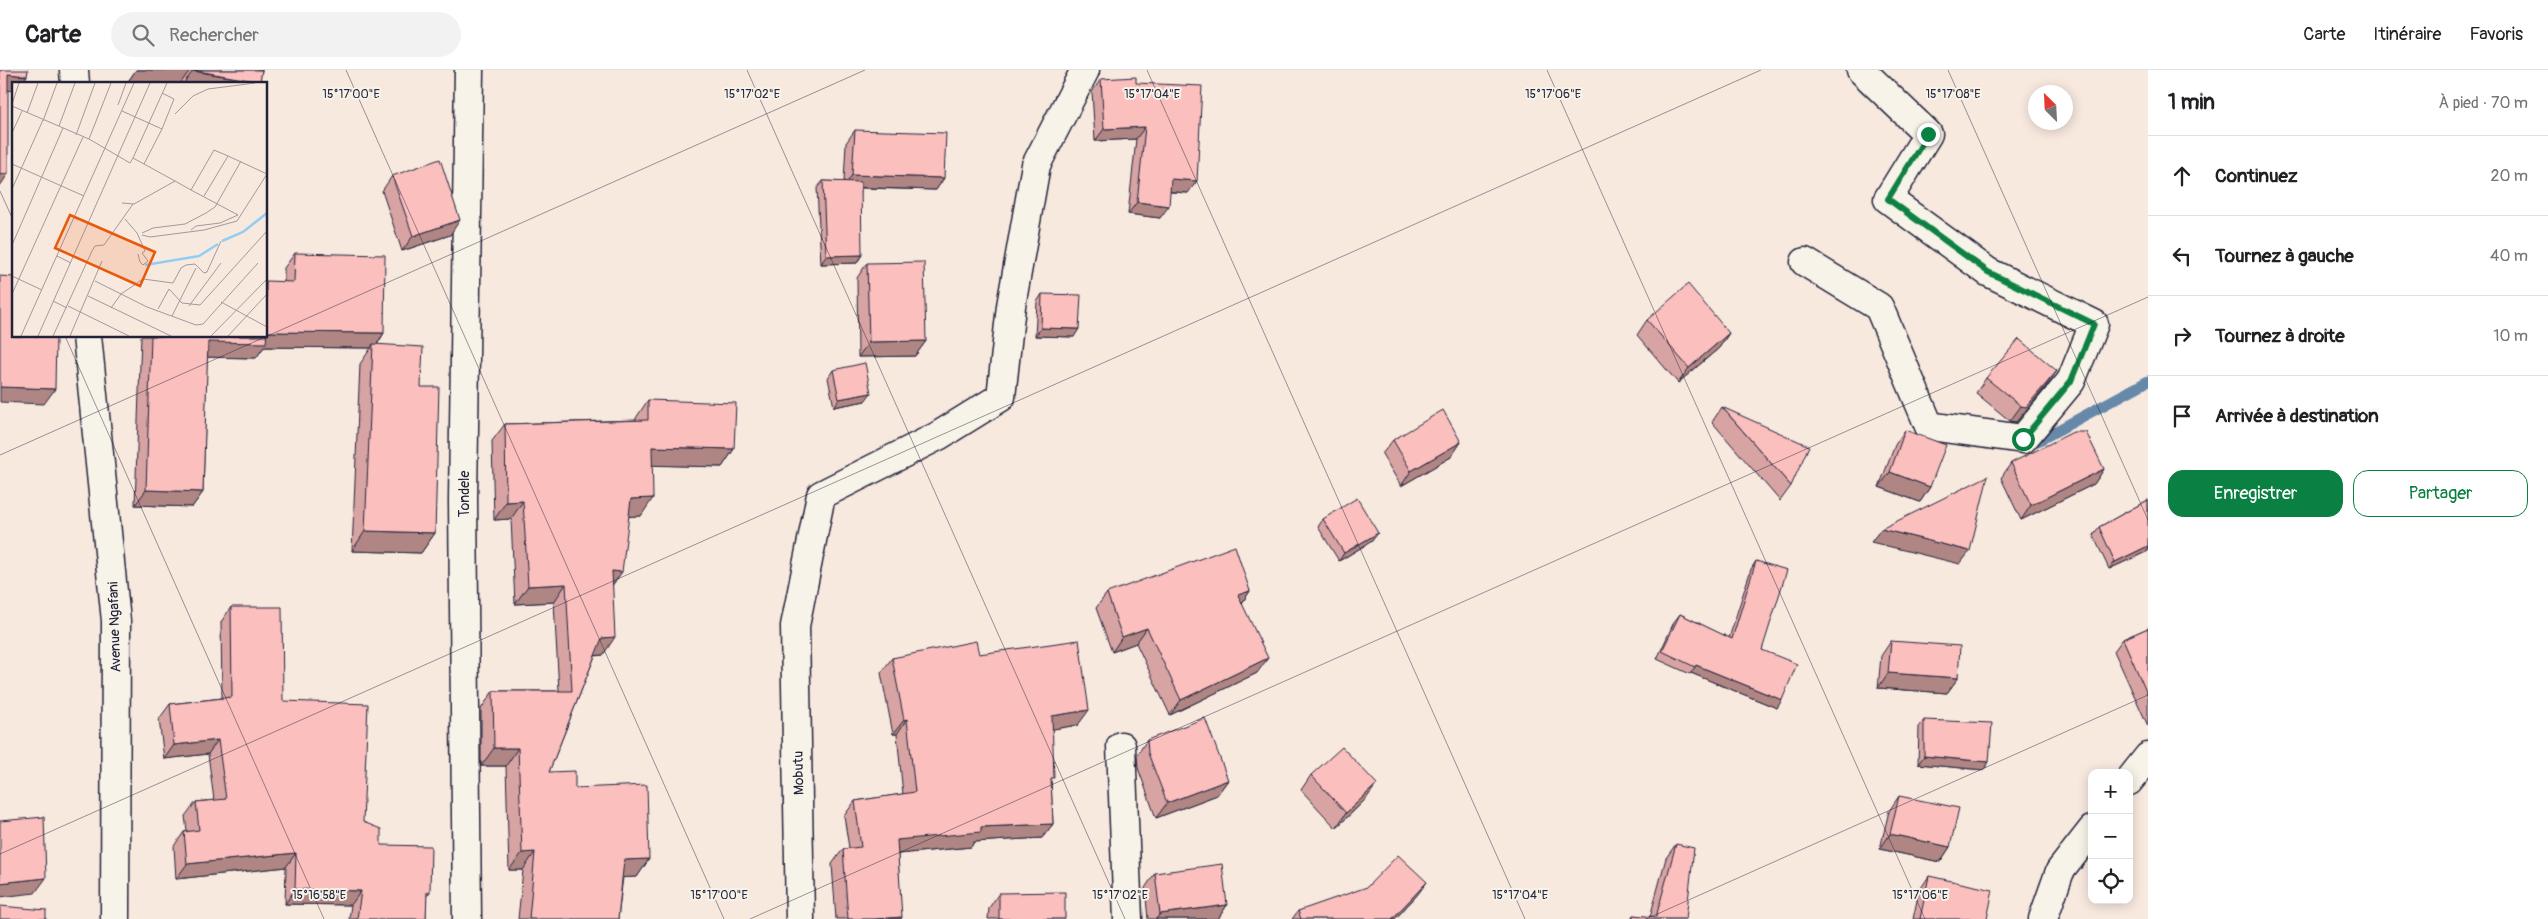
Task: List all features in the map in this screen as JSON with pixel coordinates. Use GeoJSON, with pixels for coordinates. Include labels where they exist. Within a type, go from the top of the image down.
{"type":"FeatureCollection","features":[{"type":"Feature","properties":{"kind":"street","name":"Tondele"},"geometry":{"type":"LineString","coordinates":[[467,919],[463,500],[469,70]]}},
{"type":"Feature","properties":{"kind":"street","name":"Mobutu"},"geometry":{"type":"LineString","coordinates":[[800,919],[795,626],[821,495],[938,436],[1001,396],[1010,306],[1036,165],[1085,70]]}},
{"type":"Feature","properties":{"kind":"street"},"geometry":{"type":"LineString","coordinates":[[1805,262],[1879,307],[1930,426],[2023,439],[2071,381],[2094,324],[1988,272],[1888,199],[1928,134],[1861,70]]}},
{"type":"Feature","properties":{"kind":"street","name":"Avenue Ngafani"},"geometry":{"type":"LineString","coordinates":[[87,338],[116,621],[115,919]]}},
{"type":"Feature","properties":{"kind":"street"},"geometry":{"type":"LineString","coordinates":[[1121,746],[1128,919]]}},
{"type":"Feature","properties":{"kind":"street"},"geometry":{"type":"LineString","coordinates":[[2133,776],[2148,757]]}},
{"type":"Feature","properties":{"kind":"street"},"geometry":{"type":"LineString","coordinates":[[2043,919],[2060,871],[2088,835]]}},
{"type":"Feature","properties":{"kind":"building"},"geometry":{"type":"Polygon","coordinates":[[[0,70],[28,70],[27,76],[8,74],[8,174],[0,174],[0,70]]]}},
{"type":"Feature","properties":{"kind":"building"},"geometry":{"type":"Polygon","coordinates":[[[192,70],[262,70],[260,82],[192,70]]]}},
{"type":"Feature","properties":{"kind":"building"},"geometry":{"type":"Polygon","coordinates":[[[1136,77],[1136,83],[1202,86],[1197,181],[1171,179],[1169,206],[1137,202],[1145,127],[1104,129],[1101,79],[1136,77]]]}},
{"type":"Feature","properties":{"kind":"building"},"geometry":{"type":"Polygon","coordinates":[[[855,130],[946,133],[944,178],[852,175],[855,130]]]}},
{"type":"Feature","properties":{"kind":"building"},"geometry":{"type":"Polygon","coordinates":[[[440,159],[460,220],[413,236],[392,176],[440,159]]]}},
{"type":"Feature","properties":{"kind":"building"},"geometry":{"type":"Polygon","coordinates":[[[823,181],[861,182],[862,255],[826,256],[823,181]]]}},
{"type":"Feature","properties":{"kind":"building"},"geometry":{"type":"Polygon","coordinates":[[[295,253],[385,255],[384,333],[268,332],[268,281],[294,282],[295,253]]]}},
{"type":"Feature","properties":{"kind":"building"},"geometry":{"type":"Polygon","coordinates":[[[924,262],[926,341],[869,342],[867,263],[924,262]]]}},
{"type":"Feature","properties":{"kind":"building"},"geometry":{"type":"Polygon","coordinates":[[[0,276],[12,277],[12,338],[56,338],[55,389],[0,387],[0,276]]]}},
{"type":"Feature","properties":{"kind":"building"},"geometry":{"type":"Polygon","coordinates":[[[1688,284],[1729,333],[1689,368],[1647,320],[1688,284]]]}},
{"type":"Feature","properties":{"kind":"building"},"geometry":{"type":"Polygon","coordinates":[[[1042,294],[1081,295],[1079,329],[1041,328],[1042,294]]]}},
{"type":"Feature","properties":{"kind":"building"},"geometry":{"type":"Polygon","coordinates":[[[151,338],[266,338],[266,343],[208,342],[203,492],[146,490],[151,338]]]}},
{"type":"Feature","properties":{"kind":"building"},"geometry":{"type":"Polygon","coordinates":[[[2019,339],[2057,371],[2026,407],[2021,406],[1986,378],[2019,339]]]}},
{"type":"Feature","properties":{"kind":"building"},"geometry":{"type":"Polygon","coordinates":[[[373,344],[423,347],[421,387],[439,387],[435,533],[365,531],[373,344]]]}},
{"type":"Feature","properties":{"kind":"building"},"geometry":{"type":"Polygon","coordinates":[[[865,363],[871,393],[839,399],[833,370],[865,363]]]}},
{"type":"Feature","properties":{"kind":"building"},"geometry":{"type":"Polygon","coordinates":[[[648,400],[736,403],[734,449],[652,447],[653,498],[631,499],[622,572],[612,571],[615,637],[602,638],[549,772],[575,771],[575,788],[647,785],[649,859],[624,860],[618,919],[529,919],[535,852],[522,853],[518,748],[494,748],[493,691],[572,691],[566,584],[528,586],[523,501],[506,502],[505,424],[648,420],[648,400]]]}},
{"type":"Feature","properties":{"kind":"building"},"geometry":{"type":"Polygon","coordinates":[[[1722,407],[1809,446],[1791,486],[1722,407]]]}},
{"type":"Feature","properties":{"kind":"building"},"geometry":{"type":"Polygon","coordinates":[[[1443,410],[1461,442],[1411,471],[1393,440],[1443,410]]]}},
{"type":"Feature","properties":{"kind":"building"},"geometry":{"type":"Polygon","coordinates":[[[1905,430],[1946,445],[1930,487],[1890,472],[1905,430]]]}},
{"type":"Feature","properties":{"kind":"building"},"geometry":{"type":"Polygon","coordinates":[[[2073,432],[2086,432],[2104,469],[2031,505],[2011,463],[2073,432]]]}},
{"type":"Feature","properties":{"kind":"building"},"geometry":{"type":"Polygon","coordinates":[[[1988,476],[1970,551],[1881,529],[1988,476]]]}},
{"type":"Feature","properties":{"kind":"building"},"geometry":{"type":"Polygon","coordinates":[[[1357,498],[1378,533],[1344,553],[1323,519],[1357,498]]]}},
{"type":"Feature","properties":{"kind":"building"},"geometry":{"type":"Polygon","coordinates":[[[2148,500],[2148,546],[2115,562],[2099,527],[2148,500]]]}},
{"type":"Feature","properties":{"kind":"building"},"geometry":{"type":"Polygon","coordinates":[[[1235,546],[1250,591],[1238,595],[1268,658],[1181,700],[1147,628],[1122,637],[1107,593],[1235,546]]]}},
{"type":"Feature","properties":{"kind":"building"},"geometry":{"type":"Polygon","coordinates":[[[1756,561],[1787,570],[1762,650],[1797,664],[1782,700],[1696,665],[1695,667],[1662,651],[1680,614],[1732,639],[1756,561]]]}},
{"type":"Feature","properties":{"kind":"building"},"geometry":{"type":"Polygon","coordinates":[[[231,607],[282,607],[283,701],[368,704],[363,822],[381,829],[381,845],[431,846],[430,892],[427,892],[426,919],[357,919],[361,891],[295,889],[296,853],[187,864],[184,832],[199,830],[196,802],[226,799],[218,740],[174,745],[170,704],[232,697],[231,607]]]}},
{"type":"Feature","properties":{"kind":"building"},"geometry":{"type":"Polygon","coordinates":[[[2148,628],[2148,696],[2123,639],[2148,628]]]}},
{"type":"Feature","properties":{"kind":"building"},"geometry":{"type":"Polygon","coordinates":[[[1079,640],[1089,710],[1052,716],[1054,778],[1051,778],[1053,824],[981,827],[981,832],[897,840],[902,917],[848,919],[843,849],[861,847],[855,801],[915,792],[907,719],[904,720],[892,658],[976,641],[979,654],[1079,640]]]}},
{"type":"Feature","properties":{"kind":"building"},"geometry":{"type":"Polygon","coordinates":[[[1891,641],[1960,646],[1958,678],[1888,673],[1891,641]]]}},
{"type":"Feature","properties":{"kind":"building"},"geometry":{"type":"Polygon","coordinates":[[[1205,718],[1228,780],[1167,803],[1148,753],[1147,740],[1205,718]]]}},
{"type":"Feature","properties":{"kind":"building"},"geometry":{"type":"Polygon","coordinates":[[[1924,720],[1992,723],[1989,762],[1924,756],[1924,720]]]}},
{"type":"Feature","properties":{"kind":"building"},"geometry":{"type":"Polygon","coordinates":[[[1342,747],[1377,784],[1346,813],[1311,775],[1342,747]]]}},
{"type":"Feature","properties":{"kind":"building"},"geometry":{"type":"Polygon","coordinates":[[[1899,796],[1959,808],[1950,847],[1890,834],[1899,796]]]}},
{"type":"Feature","properties":{"kind":"building"},"geometry":{"type":"Polygon","coordinates":[[[44,817],[46,878],[0,883],[0,821],[44,817]]]}},
{"type":"Feature","properties":{"kind":"building"},"geometry":{"type":"Polygon","coordinates":[[[1676,844],[1694,848],[1686,919],[1633,919],[1633,915],[1656,917],[1676,844]]]}},
{"type":"Feature","properties":{"kind":"building"},"geometry":{"type":"Polygon","coordinates":[[[1398,855],[1427,882],[1392,919],[1301,919],[1298,911],[1367,887],[1398,855]]]}},
{"type":"Feature","properties":{"kind":"building"},"geometry":{"type":"Polygon","coordinates":[[[1222,864],[1227,905],[1160,914],[1155,873],[1222,864]]]}},
{"type":"Feature","properties":{"kind":"building"},"geometry":{"type":"Polygon","coordinates":[[[1929,876],[1993,890],[1987,919],[1920,919],[1929,876]]]}},
{"type":"Feature","properties":{"kind":"building"},"geometry":{"type":"Polygon","coordinates":[[[1065,892],[1065,919],[999,919],[999,893],[1065,892]]]}},
{"type":"Feature","properties":{"kind":"building"},"geometry":{"type":"Polygon","coordinates":[[[0,906],[46,910],[46,919],[0,919],[0,906]]]}},
{"type":"Feature","properties":{"kind":"waterway"},"geometry":{"type":"LineString","coordinates":[[2038,441],[2148,381]]}},
{"type":"Feature","properties":{"kind":"route"},"geometry":{"type":"LineString","coordinates":[[1928,134],[1888,199],[1988,272],[2094,324],[2071,381],[2023,439]]}}]}
